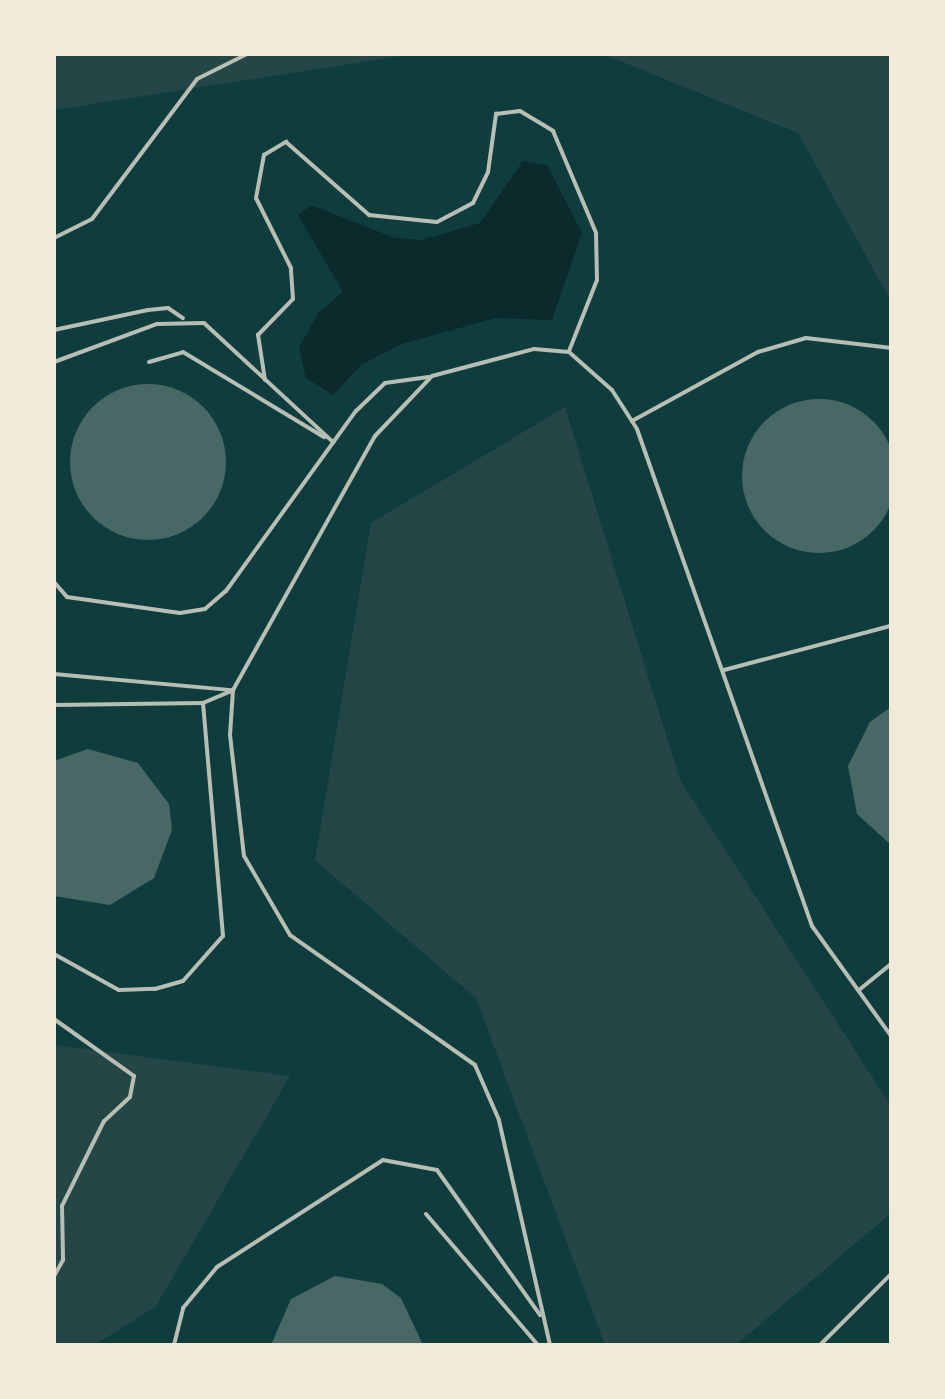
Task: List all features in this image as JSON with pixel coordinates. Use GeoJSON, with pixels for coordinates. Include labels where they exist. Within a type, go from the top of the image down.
{"type":"FeatureCollection","features":[{"type":"Feature","properties":{"kind":"lane"},"geometry":{"type":"LineString","coordinates":[[54,238],[92,219],[197,79],[247,54]]}},
{"type":"Feature","properties":{"kind":"lane"},"geometry":{"type":"LineString","coordinates":[[265,380],[258,335],[293,299],[291,268],[256,198],[264,155],[286,142],[369,215],[437,222],[473,203],[488,172],[496,114],[520,111],[553,131],[596,233],[597,280],[569,352]]}},
{"type":"Feature","properties":{"kind":"lane"},"geometry":{"type":"LineString","coordinates":[[54,330],[168,308],[185,319],[204,323],[333,442],[183,352],[149,362]]}},
{"type":"Feature","properties":{"kind":"lane"},"geometry":{"type":"LineString","coordinates":[[54,362],[185,319]]}},
{"type":"Feature","properties":{"kind":"lane"},"geometry":{"type":"LineString","coordinates":[[632,421],[758,352],[806,338],[891,348]]}},
{"type":"Feature","properties":{"kind":"lane"},"geometry":{"type":"LineString","coordinates":[[54,582],[67,597],[180,613],[205,609],[226,591],[356,411],[385,383],[432,376],[534,349],[569,352],[612,390],[632,421],[724,670],[812,926],[891,1036]]}},
{"type":"Feature","properties":{"kind":"lane"},"geometry":{"type":"LineString","coordinates":[[432,376],[375,436],[233,690],[230,735],[244,856],[265,900],[290,935],[475,1065],[499,1120],[550,1345]]}},
{"type":"Feature","properties":{"kind":"lane"},"geometry":{"type":"LineString","coordinates":[[724,670],[891,626]]}},
{"type":"Feature","properties":{"kind":"lane"},"geometry":{"type":"LineString","coordinates":[[54,674],[233,690]]}},
{"type":"Feature","properties":{"kind":"lane"},"geometry":{"type":"LineString","coordinates":[[54,705],[203,703],[233,690]]}},
{"type":"Feature","properties":{"kind":"lane"},"geometry":{"type":"LineString","coordinates":[[54,954],[119,990],[155,989],[183,981],[223,936],[203,703]]}},
{"type":"Feature","properties":{"kind":"lane"},"geometry":{"type":"LineString","coordinates":[[858,991],[891,964]]}},
{"type":"Feature","properties":{"kind":"lane"},"geometry":{"type":"LineString","coordinates":[[54,1019],[134,1076],[130,1097],[104,1121],[62,1206],[63,1260],[54,1276]]}},
{"type":"Feature","properties":{"kind":"lane"},"geometry":{"type":"LineString","coordinates":[[174,1345],[183,1308],[217,1267],[383,1160],[437,1170],[543,1320]]}},
{"type":"Feature","properties":{"kind":"lane"},"geometry":{"type":"LineString","coordinates":[[426,1214],[538,1345]]}},
{"type":"Feature","properties":{"kind":"lane"},"geometry":{"type":"LineString","coordinates":[[820,1345],[891,1274]]}},
{"type":"Feature","properties":{"kind":"shaded area"},"geometry":{"type":"Polygon","coordinates":[[[54,54],[414,54],[54,110],[54,54]]]}},
{"type":"Feature","properties":{"kind":"shaded area"},"geometry":{"type":"Polygon","coordinates":[[[603,54],[891,54],[891,301],[798,133],[603,54]]]}},
{"type":"Feature","properties":{"kind":"shaded area"},"geometry":{"type":"Polygon","coordinates":[[[523,161],[547,165],[582,233],[552,320],[495,318],[402,344],[362,364],[333,395],[306,378],[299,347],[319,312],[343,292],[298,215],[311,205],[395,238],[421,240],[480,223],[523,161]]]}},
{"type":"Feature","properties":{"kind":"shaded area"},"geometry":{"type":"Polygon","coordinates":[[[565,407],[680,780],[891,1106],[891,1213],[736,1345],[605,1345],[476,998],[315,860],[371,523],[565,407]]]}},
{"type":"Feature","properties":{"kind":"shaded area"},"geometry":{"type":"Polygon","coordinates":[[[54,1045],[290,1076],[156,1306],[95,1345],[54,1345],[54,1045]]]}},
{"type":"Feature","properties":{"kind":"building"},"geometry":{"type":"Polygon","coordinates":[[[148,384],[178,390],[203,407],[220,432],[226,462],[220,492],[203,517],[178,534],[148,540],[118,534],[93,517],[76,492],[70,462],[76,432],[93,407],[118,390],[148,384]]]}},
{"type":"Feature","properties":{"kind":"building"},"geometry":{"type":"Polygon","coordinates":[[[819,399],[848,405],[873,422],[890,447],[896,476],[890,505],[873,530],[848,547],[819,553],[790,547],[765,530],[748,505],[742,476],[748,447],[765,422],[790,405],[819,399]]]}},
{"type":"Feature","properties":{"kind":"building"},"geometry":{"type":"Polygon","coordinates":[[[891,707],[891,845],[857,814],[848,766],[870,722],[891,707]]]}},
{"type":"Feature","properties":{"kind":"building"},"geometry":{"type":"Polygon","coordinates":[[[88,749],[138,763],[169,804],[172,830],[154,878],[110,905],[54,896],[54,761],[88,749]]]}},
{"type":"Feature","properties":{"kind":"building"},"geometry":{"type":"Polygon","coordinates":[[[335,1276],[382,1284],[401,1298],[423,1345],[271,1345],[291,1299],[335,1276]]]}}]}
